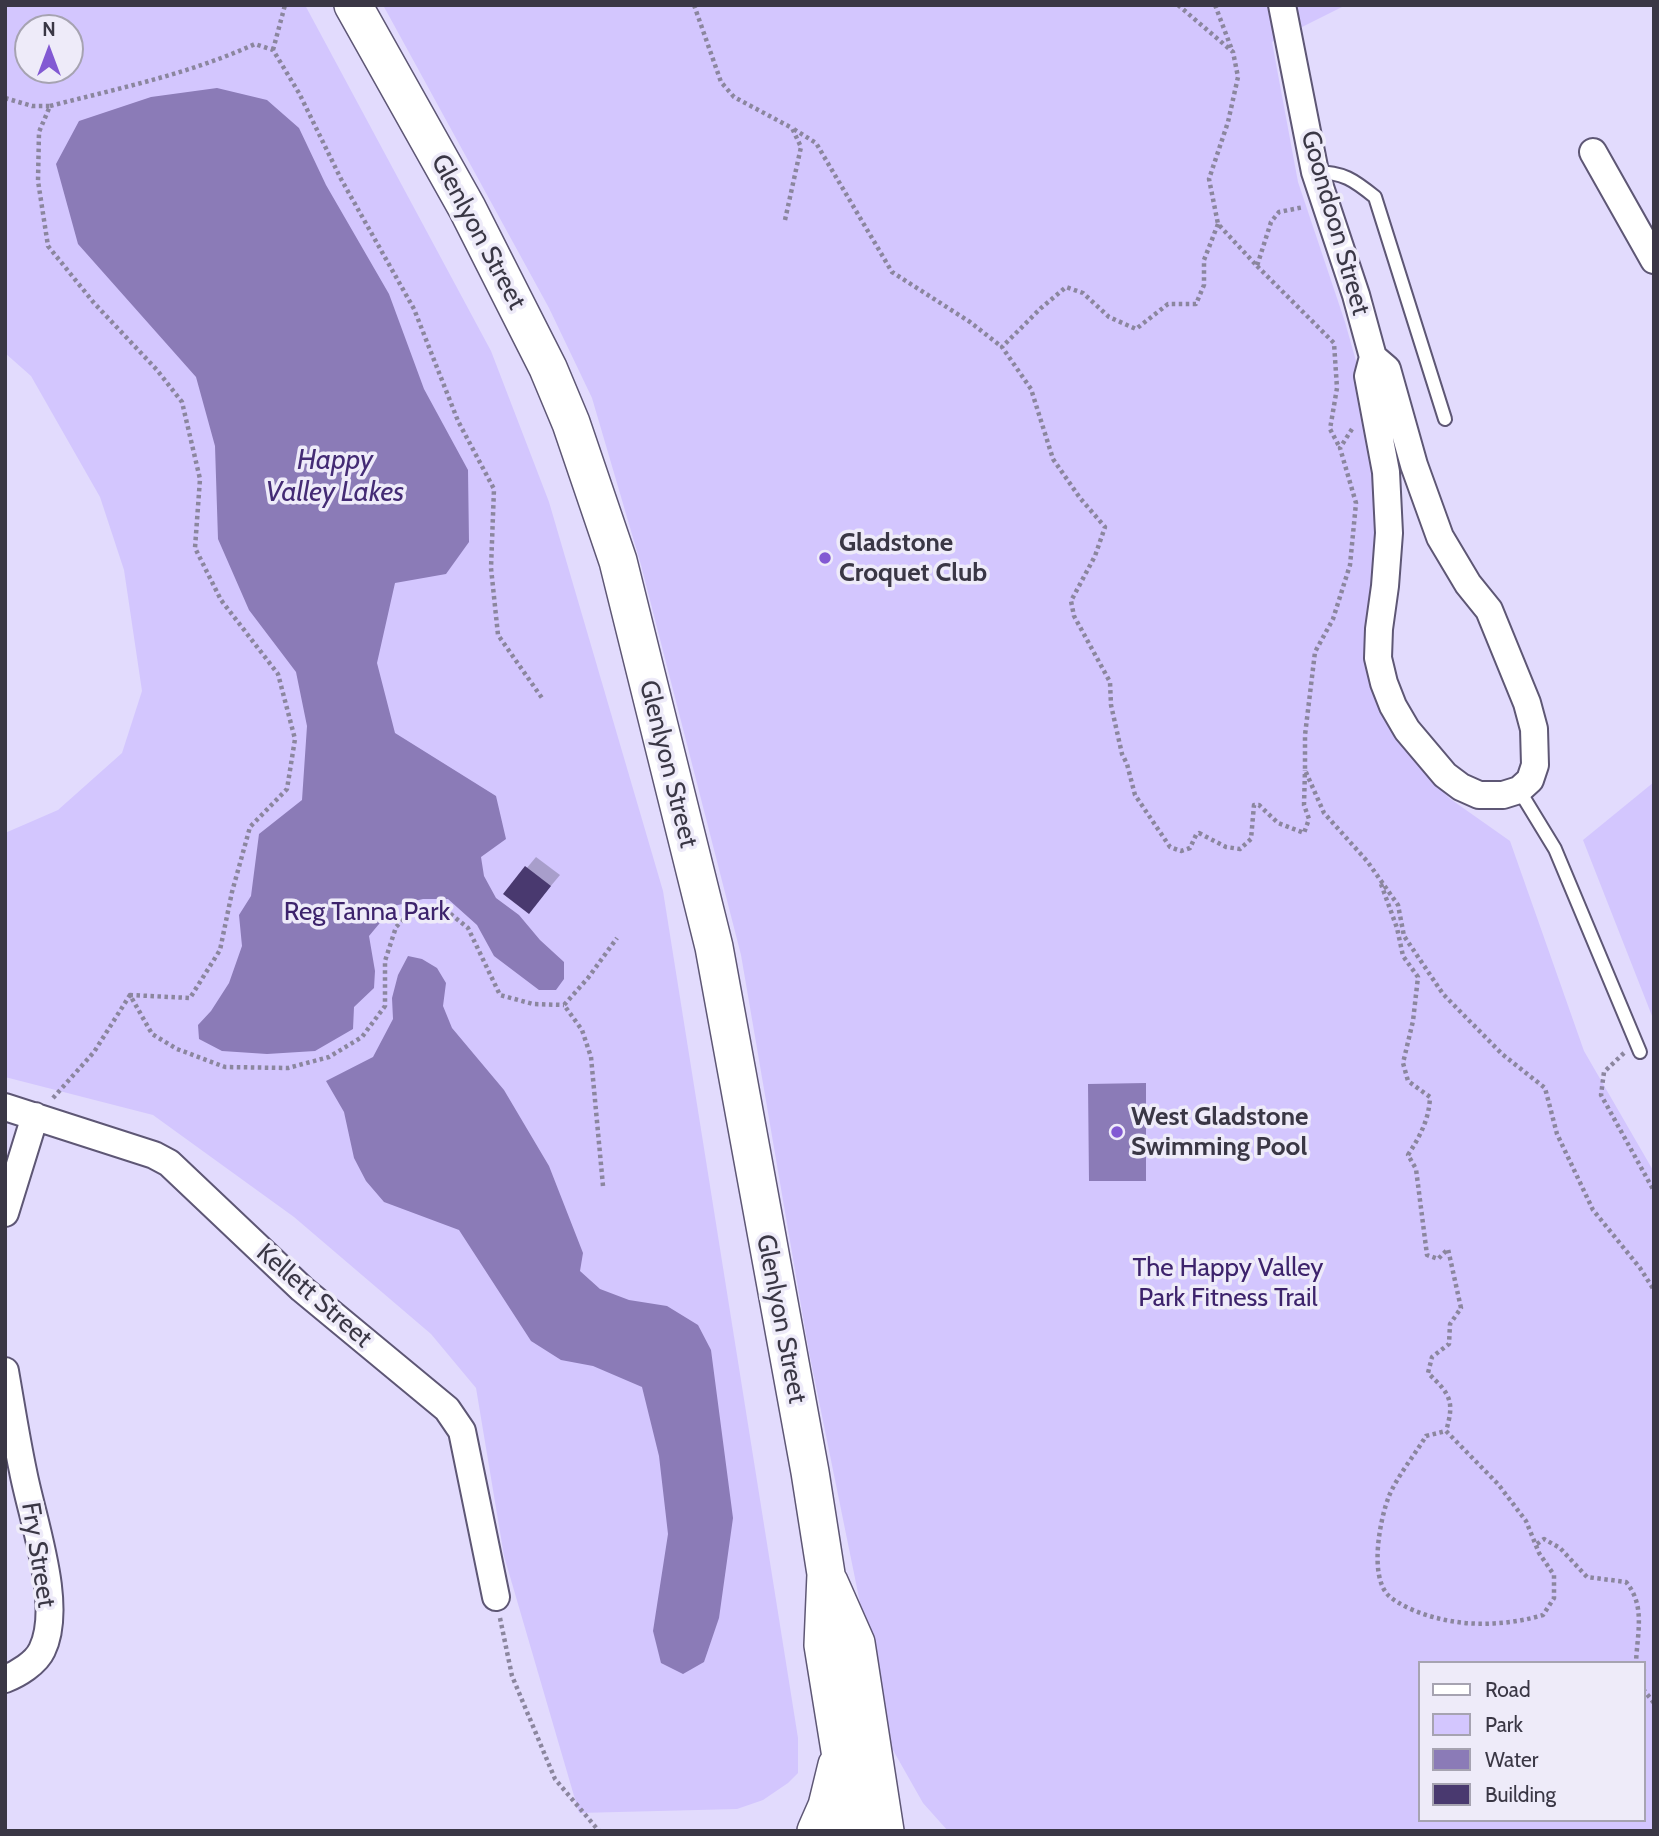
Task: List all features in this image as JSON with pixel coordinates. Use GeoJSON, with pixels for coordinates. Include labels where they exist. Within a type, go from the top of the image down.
{"type":"FeatureCollection","features":[{"type":"Feature","properties":{"kind":"main road","name":"Glenlyon Street"},"geometry":{"type":"LineString","coordinates":[[353,5],[467,208],[548,368],[571,423],[618,561],[714,947],[810,1472],[826,1574],[823,1646],[853,1831]]}},
{"type":"Feature","properties":{"kind":"main road","name":"Glenlyon Street"},"geometry":{"type":"LineString","coordinates":[[826,1574],[856,1643],[885,1831]]}},
{"type":"Feature","properties":{"kind":"main road"},"geometry":{"type":"LineString","coordinates":[[816,1831],[827,1806],[840,1752]]}},
{"type":"Feature","properties":{"kind":"main road"},"geometry":{"type":"LineString","coordinates":[[877,1773],[910,1831]]}},
{"type":"Feature","properties":{"kind":"street","name":"Goondoon Street"},"geometry":{"type":"LineString","coordinates":[[1283,6],[1315,172],[1356,295],[1373,357],[1368,376],[1386,472],[1389,533],[1378,658],[1384,683],[1407,730],[1445,775],[1461,787],[1479,795],[1503,795],[1519,790],[1530,780],[1535,765],[1534,729],[1527,703],[1489,610],[1468,584],[1440,537],[1414,466],[1387,369],[1373,357]]}},
{"type":"Feature","properties":{"kind":"street"},"geometry":{"type":"LineString","coordinates":[[1593,152],[1654,260]]}},
{"type":"Feature","properties":{"kind":"street","name":"Kellett Street"},"geometry":{"type":"LineString","coordinates":[[5,1107],[154,1155],[169,1163],[302,1289],[447,1409],[462,1431],[496,1597]]}},
{"type":"Feature","properties":{"kind":"street"},"geometry":{"type":"LineString","coordinates":[[5,1213],[35,1116]]}},
{"type":"Feature","properties":{"kind":"street","name":"Fry Street"},"geometry":{"type":"LineString","coordinates":[[5,1371],[23,1474],[46,1569],[49,1598],[48,1628],[42,1651],[23,1670],[5,1679]]}},
{"type":"Feature","properties":{"kind":"lane"},"geometry":{"type":"LineString","coordinates":[[1315,172],[1334,172],[1356,181],[1375,197],[1445,419]]}},
{"type":"Feature","properties":{"kind":"lane"},"geometry":{"type":"LineString","coordinates":[[1519,790],[1555,849],[1638,1047]]}},
{"type":"Feature","properties":{"kind":"path"},"geometry":{"type":"LineString","coordinates":[[273,50],[285,5]]}},
{"type":"Feature","properties":{"kind":"path"},"geometry":{"type":"LineString","coordinates":[[694,5],[721,82],[734,97],[816,143],[892,272],[970,322],[1002,347],[1031,389],[1053,458],[1080,498],[1105,527],[1095,556],[1071,601],[1074,616],[1110,682],[1111,705],[1135,795],[1160,835],[1170,847],[1181,851],[1190,848],[1199,833],[1226,847],[1240,849],[1251,839],[1251,815],[1254,805],[1259,805],[1278,823],[1304,833],[1309,819],[1304,805],[1305,735],[1315,652],[1333,619],[1350,565],[1356,503],[1340,449],[1330,429],[1337,388],[1334,343],[1218,224],[1209,179],[1228,122],[1238,77],[1233,52],[1215,5]]}},
{"type":"Feature","properties":{"kind":"path"},"geometry":{"type":"LineString","coordinates":[[1178,5],[1233,52]]}},
{"type":"Feature","properties":{"kind":"path"},"geometry":{"type":"LineString","coordinates":[[5,98],[32,106],[50,106],[164,78],[225,58],[255,44],[273,50],[299,93],[341,179],[414,309],[457,421],[494,489],[491,568],[498,635],[542,698]]}},
{"type":"Feature","properties":{"kind":"path"},"geometry":{"type":"LineString","coordinates":[[50,106],[39,132],[38,169],[48,246],[94,303],[157,370],[182,402],[200,479],[195,548],[221,600],[278,674],[295,739],[287,789],[250,827],[220,950],[190,998],[130,995]]}},
{"type":"Feature","properties":{"kind":"path"},"geometry":{"type":"LineString","coordinates":[[785,220],[801,147],[792,128]]}},
{"type":"Feature","properties":{"kind":"path"},"geometry":{"type":"LineString","coordinates":[[1257,266],[1272,222],[1279,212],[1325,202]]}},
{"type":"Feature","properties":{"kind":"path"},"geometry":{"type":"LineString","coordinates":[[1002,347],[1066,287],[1083,293],[1109,317],[1136,329],[1168,304],[1196,304],[1204,285],[1204,260],[1218,224]]}},
{"type":"Feature","properties":{"kind":"path"},"geometry":{"type":"LineString","coordinates":[[1340,449],[1358,419],[1373,406]]}},
{"type":"Feature","properties":{"kind":"path"},"geometry":{"type":"LineString","coordinates":[[1305,770],[1324,813],[1367,861],[1398,905],[1404,936],[1443,994],[1502,1054],[1545,1088],[1557,1134],[1593,1210],[1640,1268],[1654,1290]]}},
{"type":"Feature","properties":{"kind":"path"},"geometry":{"type":"LineString","coordinates":[[1378,877],[1397,928],[1403,956],[1418,976],[1413,1021],[1403,1063],[1408,1081],[1430,1097],[1429,1114],[1408,1155],[1416,1169],[1427,1255],[1438,1259],[1448,1249],[1461,1308],[1450,1324],[1449,1344],[1432,1357],[1428,1373],[1448,1392],[1452,1412],[1446,1431]]}},
{"type":"Feature","properties":{"kind":"path"},"geometry":{"type":"LineString","coordinates":[[130,995],[152,1034],[177,1049],[225,1067],[288,1068],[329,1058],[362,1037],[385,1006],[385,961],[396,927],[411,912],[442,906],[468,928],[500,995],[533,1004],[564,1005]]}},
{"type":"Feature","properties":{"kind":"path"},"geometry":{"type":"LineString","coordinates":[[564,1005],[617,938]]}},
{"type":"Feature","properties":{"kind":"path"},"geometry":{"type":"LineString","coordinates":[[35,1116],[94,1052],[130,995]]}},
{"type":"Feature","properties":{"kind":"path"},"geometry":{"type":"LineString","coordinates":[[564,1005],[582,1030],[591,1057],[603,1186]]}},
{"type":"Feature","properties":{"kind":"path"},"geometry":{"type":"LineString","coordinates":[[1638,1047],[1604,1072],[1601,1095],[1654,1191]]}},
{"type":"Feature","properties":{"kind":"path"},"geometry":{"type":"LineString","coordinates":[[1446,1431],[1498,1484],[1526,1521],[1539,1553],[1554,1575],[1554,1598],[1543,1615],[1522,1622],[1457,1623],[1421,1614],[1388,1594],[1378,1570],[1378,1547],[1390,1495],[1426,1436],[1446,1431]]}},
{"type":"Feature","properties":{"kind":"path"},"geometry":{"type":"LineString","coordinates":[[1537,1544],[1544,1539],[1560,1548],[1587,1577],[1626,1581],[1636,1593],[1639,1615],[1636,1661]]}},
{"type":"Feature","properties":{"kind":"path"},"geometry":{"type":"LineString","coordinates":[[496,1597],[512,1676],[555,1779],[599,1831]]}},
{"type":"Feature","properties":{"kind":"green space","name":"Reg Tanna Park"},"geometry":{"type":"Polygon","coordinates":[[[5,5],[305,5],[491,351],[549,502],[663,891],[798,1738],[798,1773],[763,1800],[737,1809],[579,1813],[504,1556],[476,1388],[431,1334],[294,1217],[153,1115],[5,1077],[5,833],[58,810],[122,753],[142,691],[124,570],[100,497],[31,376],[5,353],[5,5]]]}},
{"type":"Feature","properties":{"kind":"green space","name":"The Happy Valley Park Fitness Trail"},"geometry":{"type":"Polygon","coordinates":[[[383,5],[1346,5],[1272,42],[1298,182],[1345,322],[1365,393],[1381,536],[1376,586],[1365,631],[1376,699],[1400,744],[1449,798],[1510,841],[1584,1051],[1654,1172],[1654,1831],[948,1831],[923,1803],[881,1729],[870,1652],[809,1352],[741,955],[641,565],[592,398],[549,308],[383,5]]]}},
{"type":"Feature","properties":{"kind":"green space"},"geometry":{"type":"Polygon","coordinates":[[[1654,782],[1654,1021],[1583,840],[1654,782]]]}},
{"type":"Feature","properties":{"kind":"water","name":"Happy Valley Lakes"},"geometry":{"type":"Polygon","coordinates":[[[217,88],[267,100],[299,128],[326,185],[389,294],[424,389],[468,470],[469,542],[446,574],[395,583],[377,663],[395,733],[496,796],[506,839],[481,857],[484,876],[496,898],[519,915],[540,940],[564,962],[564,979],[556,990],[539,990],[494,956],[477,925],[448,899],[423,899],[394,906],[369,936],[375,971],[374,988],[354,1007],[353,1029],[315,1051],[267,1054],[222,1051],[199,1039],[198,1025],[211,1011],[229,983],[242,946],[239,915],[251,896],[259,834],[302,800],[307,726],[296,672],[249,610],[218,539],[215,446],[196,377],[78,244],[56,164],[79,121],[151,97],[217,88]]]}},
{"type":"Feature","properties":{"kind":"water"},"geometry":{"type":"Polygon","coordinates":[[[408,956],[422,959],[437,968],[446,983],[443,1006],[452,1028],[504,1090],[549,1166],[583,1253],[580,1271],[600,1289],[629,1300],[667,1306],[698,1325],[711,1350],[733,1518],[719,1618],[704,1662],[683,1674],[661,1663],[653,1631],[668,1534],[659,1456],[642,1387],[593,1366],[561,1360],[531,1341],[459,1230],[384,1202],[366,1181],[354,1158],[344,1112],[326,1081],[373,1057],[393,1019],[392,998],[398,975],[408,956]]]}},
{"type":"Feature","properties":{"kind":"water","name":"West Gladstone Swimming Pool"},"geometry":{"type":"Polygon","coordinates":[[[1146,1083],[1146,1181],[1089,1181],[1088,1084],[1146,1083]]]}},
{"type":"Feature","properties":{"kind":"building"},"geometry":{"type":"Polygon","coordinates":[[[525,866],[551,886],[529,914],[503,894],[525,866]]]}},
{"type":"Feature","properties":{"kind":"place","name":"Gladstone Croquet Club"},"geometry":{"type":"Point","coordinates":[825,558]}},
{"type":"Feature","properties":{"kind":"place","name":"West Gladstone Swimming Pool"},"geometry":{"type":"Point","coordinates":[1117,1132]}}]}
